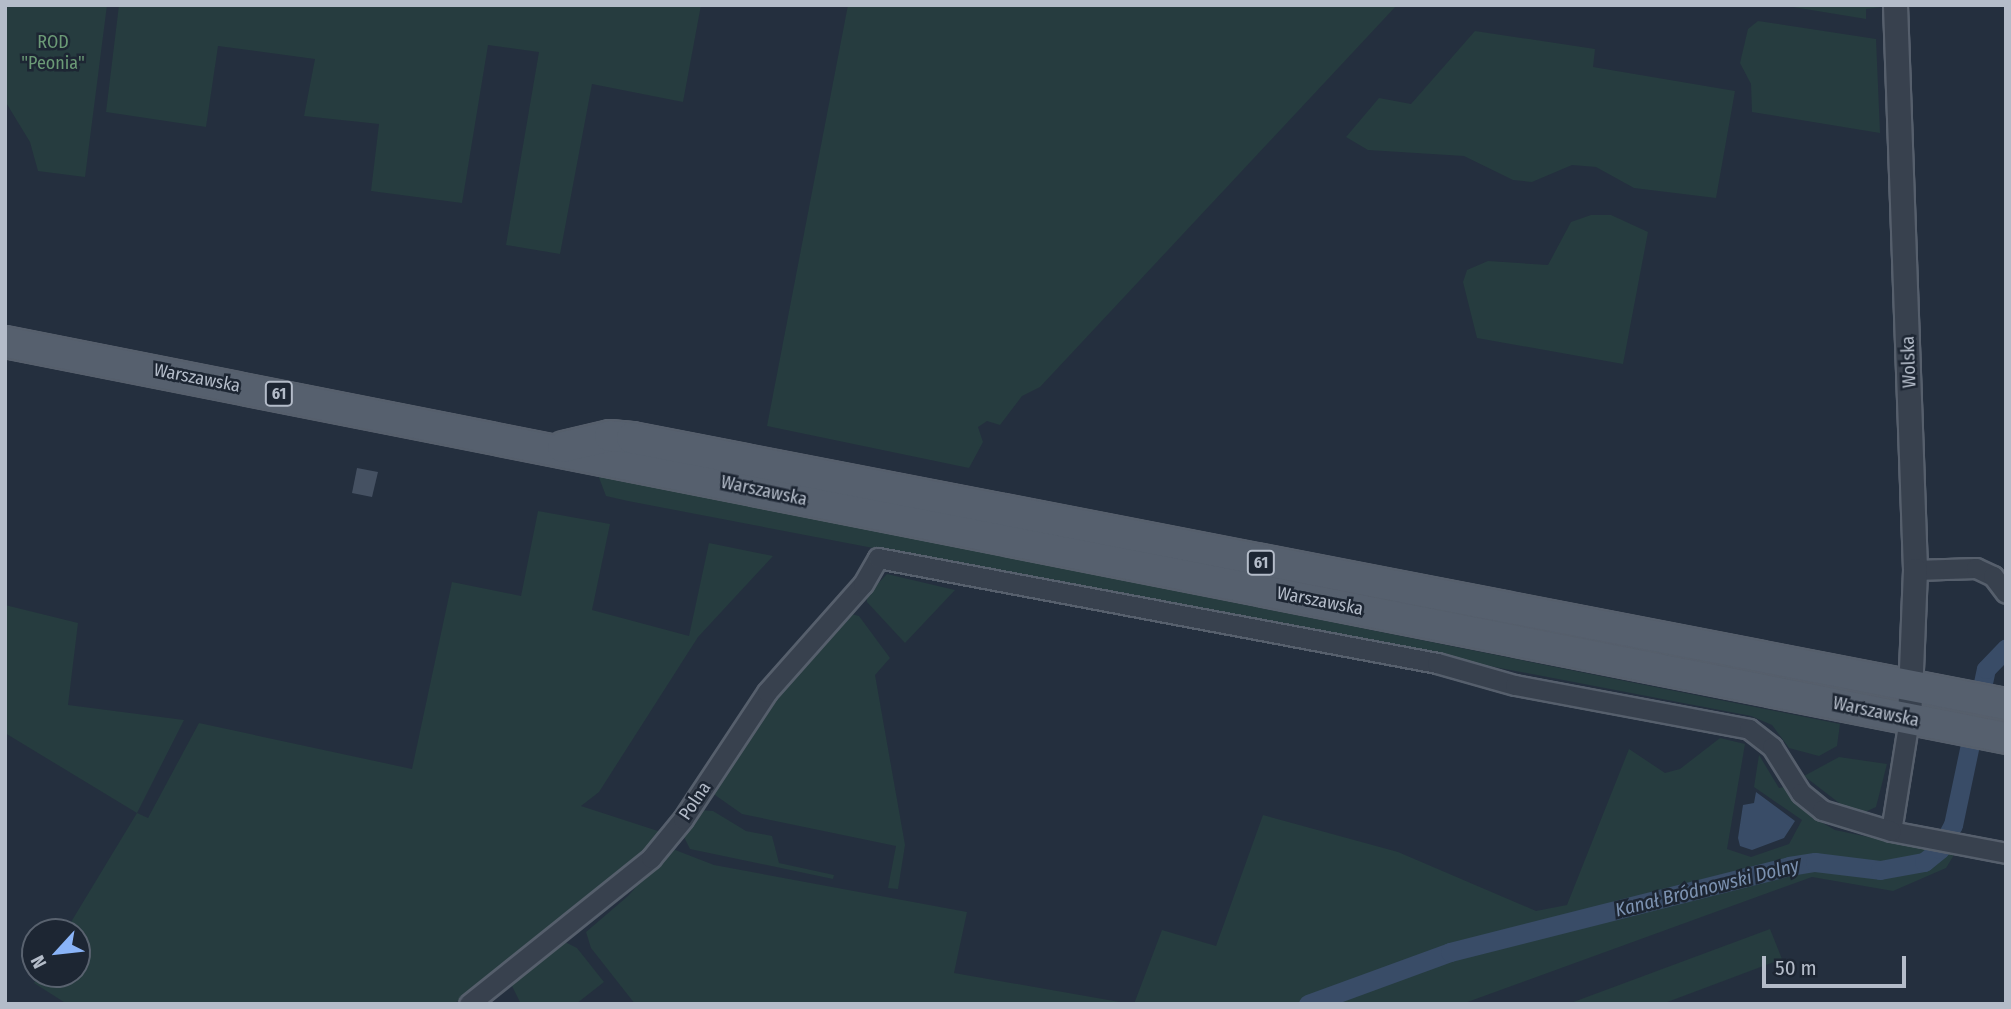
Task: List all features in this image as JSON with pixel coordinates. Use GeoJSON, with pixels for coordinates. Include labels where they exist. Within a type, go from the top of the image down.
{"type":"FeatureCollection","features":[{"type":"Feature","properties":{"kind":"main road","name":"Warszawska"},"geometry":{"type":"LineString","coordinates":[[5,342],[2004,737]]}},
{"type":"Feature","properties":{"kind":"main road","name":"Warszawska"},"geometry":{"type":"LineString","coordinates":[[552,450],[610,436],[632,438],[2006,705]]}},
{"type":"Feature","properties":{"kind":"street","name":"Wolska"},"geometry":{"type":"LineString","coordinates":[[1895,5],[1915,570],[1914,685],[1909,719]]}},
{"type":"Feature","properties":{"kind":"street","name":"Polna"},"geometry":{"type":"LineString","coordinates":[[469,1004],[651,858],[683,819],[766,692],[863,584],[878,558],[1425,661],[1515,685],[1749,729],[1772,747],[1801,793],[1822,810],[1891,831]]}},
{"type":"Feature","properties":{"kind":"street"},"geometry":{"type":"LineString","coordinates":[[1915,570],[1976,568],[1993,576],[2006,593]]}},
{"type":"Feature","properties":{"kind":"street"},"geometry":{"type":"LineString","coordinates":[[1909,719],[1891,831],[2006,853]]}},
{"type":"Feature","properties":{"kind":"green space","name":"ROD \"Peonia\""},"geometry":{"type":"Polygon","coordinates":[[[5,5],[107,5],[85,177],[38,171],[30,142],[5,101],[5,5]]]}},
{"type":"Feature","properties":{"kind":"green space"},"geometry":{"type":"Polygon","coordinates":[[[119,5],[701,5],[683,102],[592,84],[560,254],[506,245],[539,52],[488,45],[462,203],[371,191],[379,124],[304,116],[315,59],[218,46],[206,127],[106,112],[119,5]]]}},
{"type":"Feature","properties":{"kind":"green space"},"geometry":{"type":"Polygon","coordinates":[[[848,5],[1397,5],[1040,387],[1022,396],[1000,425],[987,421],[978,427],[983,442],[969,468],[767,426],[848,5]]]}},
{"type":"Feature","properties":{"kind":"green space"},"geometry":{"type":"Polygon","coordinates":[[[1781,5],[1881,7],[1866,9],[1866,19],[1781,5]]]}},
{"type":"Feature","properties":{"kind":"green space"},"geometry":{"type":"Polygon","coordinates":[[[1758,21],[1876,39],[1880,133],[1752,112],[1751,84],[1740,63],[1748,29],[1758,21]]]}},
{"type":"Feature","properties":{"kind":"green space"},"geometry":{"type":"Polygon","coordinates":[[[1475,31],[1595,49],[1593,67],[1735,91],[1716,198],[1634,188],[1596,167],[1572,165],[1532,182],[1513,180],[1464,156],[1368,150],[1346,137],[1379,98],[1411,104],[1475,31]]]}},
{"type":"Feature","properties":{"kind":"green space"},"geometry":{"type":"Polygon","coordinates":[[[1591,215],[1611,215],[1648,232],[1623,364],[1477,338],[1463,282],[1467,270],[1488,261],[1548,265],[1571,222],[1591,215]]]}},
{"type":"Feature","properties":{"kind":"green space"},"geometry":{"type":"Polygon","coordinates":[[[598,475],[1840,724],[1837,746],[1819,756],[1789,748],[1772,725],[1751,716],[628,501],[606,496],[598,475]]]}},
{"type":"Feature","properties":{"kind":"green space"},"geometry":{"type":"Polygon","coordinates":[[[538,511],[610,524],[592,610],[689,636],[709,543],[773,556],[698,637],[599,792],[581,806],[661,832],[617,877],[454,1004],[67,1004],[42,988],[91,988],[91,918],[73,918],[137,813],[148,818],[199,723],[412,769],[452,582],[521,596],[538,511]]]}},
{"type":"Feature","properties":{"kind":"green space"},"geometry":{"type":"Polygon","coordinates":[[[887,574],[955,590],[905,643],[867,602],[867,595],[887,574]]]}},
{"type":"Feature","properties":{"kind":"green space"},"geometry":{"type":"Polygon","coordinates":[[[5,605],[78,623],[68,705],[184,720],[137,813],[5,733],[5,605]]]}},
{"type":"Feature","properties":{"kind":"green space"},"geometry":{"type":"Polygon","coordinates":[[[851,614],[859,616],[890,658],[875,675],[905,845],[898,889],[888,888],[896,846],[742,814],[715,795],[714,787],[768,704],[851,614]]]}},
{"type":"Feature","properties":{"kind":"green space"},"geometry":{"type":"Polygon","coordinates":[[[1720,738],[1745,744],[1727,849],[1751,857],[1789,844],[1802,820],[1754,787],[1759,755],[1779,788],[1784,787],[1814,818],[1835,830],[1954,855],[1946,868],[1893,891],[1812,877],[1462,1004],[1134,1004],[1162,930],[1216,946],[1263,815],[1398,852],[1536,911],[1567,905],[1629,749],[1665,773],[1680,769],[1720,738]]]}},
{"type":"Feature","properties":{"kind":"green space"},"geometry":{"type":"Polygon","coordinates":[[[1839,757],[1887,764],[1876,807],[1865,812],[1843,806],[1804,776],[1839,757]]]}},
{"type":"Feature","properties":{"kind":"green space"},"geometry":{"type":"Polygon","coordinates":[[[699,810],[713,811],[746,831],[772,836],[779,863],[834,875],[833,879],[690,849],[682,833],[699,810]]]}},
{"type":"Feature","properties":{"kind":"green space"},"geometry":{"type":"Polygon","coordinates":[[[670,848],[714,865],[967,912],[954,973],[1131,1004],[635,1004],[591,948],[586,932],[628,896],[670,848]]]}},
{"type":"Feature","properties":{"kind":"green space"},"geometry":{"type":"Polygon","coordinates":[[[1770,929],[1782,959],[1662,1004],[1568,1004],[1770,929]]]}},
{"type":"Feature","properties":{"kind":"green space"},"geometry":{"type":"Polygon","coordinates":[[[565,942],[577,948],[604,982],[576,1004],[521,1004],[510,982],[565,942]]]}},
{"type":"Feature","properties":{"kind":"water"},"geometry":{"type":"Polygon","coordinates":[[[1756,792],[1795,821],[1784,838],[1752,850],[1740,846],[1738,838],[1743,805],[1754,803],[1756,792]]]}},
{"type":"Feature","properties":{"kind":"building"},"geometry":{"type":"Polygon","coordinates":[[[357,468],[378,472],[372,497],[352,493],[357,468]]]}},
{"type":"Feature","properties":{"kind":"waterway","name":"Kanał Bródnowski Dolny"},"geometry":{"type":"LineString","coordinates":[[1308,1004],[1450,952],[1789,866],[1815,862],[1880,870],[1924,862],[1940,849],[1953,825],[1986,669],[2006,648]]}}]}
